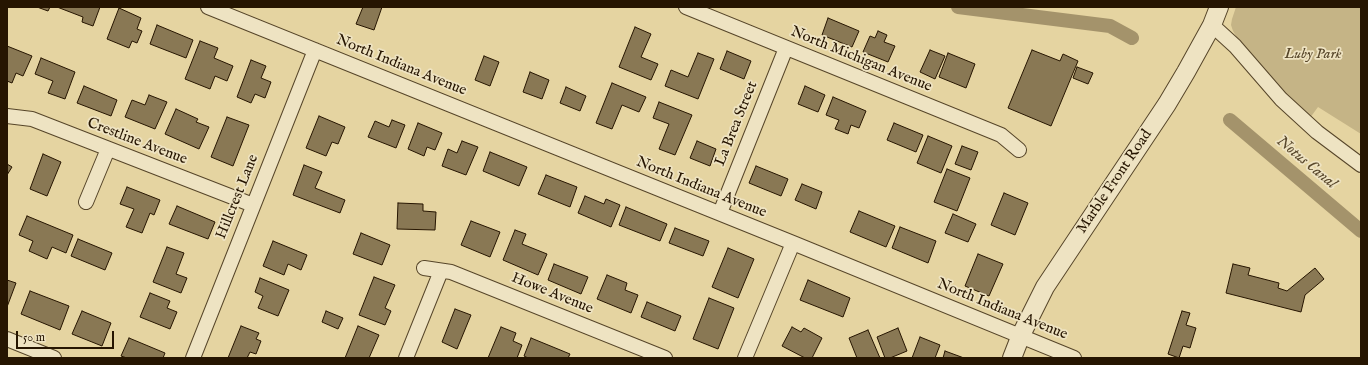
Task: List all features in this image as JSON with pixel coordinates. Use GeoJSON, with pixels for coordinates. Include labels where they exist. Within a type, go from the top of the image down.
{"type":"FeatureCollection","features":[{"type":"Feature","properties":{"kind":"street","name":"North Indiana Avenue"},"geometry":{"type":"LineString","coordinates":[[208,7],[1074,358]]}},
{"type":"Feature","properties":{"kind":"street","name":"North Michigan Avenue"},"geometry":{"type":"LineString","coordinates":[[686,7],[1000,135],[1019,150]]}},
{"type":"Feature","properties":{"kind":"street","name":"Marble Front Road"},"geometry":{"type":"LineString","coordinates":[[1012,358],[1021,336],[1046,287],[1167,104],[1212,25],[1219,7]]}},
{"type":"Feature","properties":{"kind":"street"},"geometry":{"type":"LineString","coordinates":[[1212,25],[1235,46],[1281,99],[1317,132],[1361,165]]}},
{"type":"Feature","properties":{"kind":"street","name":"La Brea Street"},"geometry":{"type":"LineString","coordinates":[[720,214],[786,48]]}},
{"type":"Feature","properties":{"kind":"street","name":"Hillcrest Lane"},"geometry":{"type":"LineString","coordinates":[[193,358],[315,50]]}},
{"type":"Feature","properties":{"kind":"street","name":"Crestline Avenue"},"geometry":{"type":"LineString","coordinates":[[7,116],[32,119],[253,206]]}},
{"type":"Feature","properties":{"kind":"street"},"geometry":{"type":"LineString","coordinates":[[86,202],[108,150]]}},
{"type":"Feature","properties":{"kind":"street"},"geometry":{"type":"LineString","coordinates":[[745,358],[793,243]]}},
{"type":"Feature","properties":{"kind":"street","name":"Howe Avenue"},"geometry":{"type":"LineString","coordinates":[[424,268],[451,272],[665,358]]}},
{"type":"Feature","properties":{"kind":"street"},"geometry":{"type":"LineString","coordinates":[[406,358],[441,271]]}},
{"type":"Feature","properties":{"kind":"street"},"geometry":{"type":"LineString","coordinates":[[7,339],[32,354],[54,358]]}},
{"type":"Feature","properties":{"kind":"green space","name":"Luby Park"},"geometry":{"type":"Polygon","coordinates":[[[1236,7],[1361,7],[1361,134],[1318,107],[1310,118],[1294,104],[1239,41],[1233,31],[1231,25],[1236,7]]]}},
{"type":"Feature","properties":{"kind":"building"},"geometry":{"type":"Polygon","coordinates":[[[37,7],[50,7],[48,11],[37,7]]]}},
{"type":"Feature","properties":{"kind":"building"},"geometry":{"type":"Polygon","coordinates":[[[57,7],[100,7],[93,26],[82,22],[83,17],[57,7]]]}},
{"type":"Feature","properties":{"kind":"building"},"geometry":{"type":"Polygon","coordinates":[[[363,7],[382,7],[374,30],[356,24],[363,7]]]}},
{"type":"Feature","properties":{"kind":"building"},"geometry":{"type":"Polygon","coordinates":[[[119,8],[141,18],[137,29],[142,31],[137,43],[132,41],[129,48],[107,39],[119,8]]]}},
{"type":"Feature","properties":{"kind":"building"},"geometry":{"type":"Polygon","coordinates":[[[828,18],[859,31],[852,47],[822,35],[828,18]]]}},
{"type":"Feature","properties":{"kind":"building"},"geometry":{"type":"Polygon","coordinates":[[[157,25],[193,40],[186,58],[150,44],[157,25]]]}},
{"type":"Feature","properties":{"kind":"building"},"geometry":{"type":"Polygon","coordinates":[[[635,27],[651,34],[641,57],[658,64],[651,80],[619,67],[635,27]]]}},
{"type":"Feature","properties":{"kind":"building"},"geometry":{"type":"Polygon","coordinates":[[[878,31],[887,35],[884,42],[895,46],[888,62],[863,52],[870,36],[875,38],[878,31]]]}},
{"type":"Feature","properties":{"kind":"building"},"geometry":{"type":"Polygon","coordinates":[[[200,41],[218,48],[214,58],[233,66],[227,81],[215,76],[210,89],[185,79],[200,41]]]}},
{"type":"Feature","properties":{"kind":"building"},"geometry":{"type":"Polygon","coordinates":[[[7,46],[32,56],[23,76],[16,73],[12,83],[7,81],[7,46]]]}},
{"type":"Feature","properties":{"kind":"building"},"geometry":{"type":"Polygon","coordinates":[[[930,50],[945,56],[935,79],[920,72],[930,50]]]}},
{"type":"Feature","properties":{"kind":"building"},"geometry":{"type":"Polygon","coordinates":[[[1032,50],[1060,61],[1063,54],[1078,61],[1051,126],[1008,108],[1032,50]]]}},
{"type":"Feature","properties":{"kind":"building"},"geometry":{"type":"Polygon","coordinates":[[[727,51],[751,61],[744,79],[720,69],[727,51]]]}},
{"type":"Feature","properties":{"kind":"building"},"geometry":{"type":"Polygon","coordinates":[[[698,53],[714,59],[698,99],[665,86],[671,70],[688,77],[698,53]]]}},
{"type":"Feature","properties":{"kind":"building"},"geometry":{"type":"Polygon","coordinates":[[[948,53],[975,64],[966,88],[939,77],[948,53]]]}},
{"type":"Feature","properties":{"kind":"building"},"geometry":{"type":"Polygon","coordinates":[[[484,56],[499,62],[490,86],[475,80],[484,56]]]}},
{"type":"Feature","properties":{"kind":"building"},"geometry":{"type":"Polygon","coordinates":[[[41,58],[75,72],[65,99],[48,93],[53,81],[35,74],[41,58]]]}},
{"type":"Feature","properties":{"kind":"building"},"geometry":{"type":"Polygon","coordinates":[[[251,60],[266,66],[261,78],[271,82],[265,98],[255,94],[251,103],[237,97],[251,60]]]}},
{"type":"Feature","properties":{"kind":"building"},"geometry":{"type":"Polygon","coordinates":[[[1077,67],[1093,73],[1088,84],[1073,78],[1077,67]]]}},
{"type":"Feature","properties":{"kind":"building"},"geometry":{"type":"Polygon","coordinates":[[[530,72],[549,80],[542,99],[523,92],[530,72]]]}},
{"type":"Feature","properties":{"kind":"building"},"geometry":{"type":"Polygon","coordinates":[[[612,83],[646,97],[639,112],[622,105],[612,129],[596,123],[612,83]]]}},
{"type":"Feature","properties":{"kind":"building"},"geometry":{"type":"Polygon","coordinates":[[[84,86],[117,100],[111,116],[77,103],[84,86]]]}},
{"type":"Feature","properties":{"kind":"building"},"geometry":{"type":"Polygon","coordinates":[[[805,86],[825,95],[818,112],[798,104],[805,86]]]}},
{"type":"Feature","properties":{"kind":"building"},"geometry":{"type":"Polygon","coordinates":[[[566,87],[586,96],[580,111],[560,103],[566,87]]]}},
{"type":"Feature","properties":{"kind":"building"},"geometry":{"type":"Polygon","coordinates":[[[149,95],[167,102],[155,129],[125,117],[132,100],[145,105],[149,95]]]}},
{"type":"Feature","properties":{"kind":"building"},"geometry":{"type":"Polygon","coordinates":[[[833,97],[866,111],[859,128],[851,125],[848,134],[835,129],[839,120],[826,115],[833,97]]]}},
{"type":"Feature","properties":{"kind":"building"},"geometry":{"type":"Polygon","coordinates":[[[659,102],[692,115],[675,155],[659,149],[669,124],[653,118],[659,102]]]}},
{"type":"Feature","properties":{"kind":"building"},"geometry":{"type":"Polygon","coordinates":[[[176,109],[198,119],[196,122],[209,127],[199,149],[165,134],[176,109]]]}},
{"type":"Feature","properties":{"kind":"building"},"geometry":{"type":"Polygon","coordinates":[[[319,116],[345,127],[338,144],[332,142],[326,156],[306,148],[319,116]]]}},
{"type":"Feature","properties":{"kind":"building"},"geometry":{"type":"Polygon","coordinates":[[[227,117],[249,125],[233,166],[211,157],[227,117]]]}},
{"type":"Feature","properties":{"kind":"building"},"geometry":{"type":"Polygon","coordinates":[[[392,120],[405,125],[396,148],[368,137],[375,121],[389,127],[392,120]]]}},
{"type":"Feature","properties":{"kind":"building"},"geometry":{"type":"Polygon","coordinates":[[[418,123],[442,133],[435,150],[427,147],[424,156],[408,149],[418,123]]]}},
{"type":"Feature","properties":{"kind":"building"},"geometry":{"type":"Polygon","coordinates":[[[894,123],[923,135],[916,152],[887,140],[894,123]]]}},
{"type":"Feature","properties":{"kind":"building"},"geometry":{"type":"Polygon","coordinates":[[[928,136],[952,146],[941,173],[917,163],[928,136]]]}},
{"type":"Feature","properties":{"kind":"building"},"geometry":{"type":"Polygon","coordinates":[[[462,141],[478,147],[466,175],[442,166],[448,149],[457,153],[462,141]]]}},
{"type":"Feature","properties":{"kind":"building"},"geometry":{"type":"Polygon","coordinates":[[[697,141],[716,149],[710,166],[690,158],[697,141]]]}},
{"type":"Feature","properties":{"kind":"building"},"geometry":{"type":"Polygon","coordinates":[[[962,146],[978,152],[971,170],[955,164],[962,146]]]}},
{"type":"Feature","properties":{"kind":"building"},"geometry":{"type":"Polygon","coordinates":[[[490,152],[527,167],[519,186],[483,171],[490,152]]]}},
{"type":"Feature","properties":{"kind":"building"},"geometry":{"type":"Polygon","coordinates":[[[43,154],[61,162],[47,196],[30,189],[43,154]]]}},
{"type":"Feature","properties":{"kind":"building"},"geometry":{"type":"Polygon","coordinates":[[[7,164],[12,167],[7,175],[7,164]]]}},
{"type":"Feature","properties":{"kind":"building"},"geometry":{"type":"Polygon","coordinates":[[[304,165],[322,172],[315,188],[345,200],[340,213],[293,195],[304,165]]]}},
{"type":"Feature","properties":{"kind":"building"},"geometry":{"type":"Polygon","coordinates":[[[756,166],[788,179],[781,196],[749,183],[756,166]]]}},
{"type":"Feature","properties":{"kind":"building"},"geometry":{"type":"Polygon","coordinates":[[[947,169],[970,178],[957,211],[934,202],[947,169]]]}},
{"type":"Feature","properties":{"kind":"building"},"geometry":{"type":"Polygon","coordinates":[[[546,175],[577,187],[570,207],[538,194],[546,175]]]}},
{"type":"Feature","properties":{"kind":"building"},"geometry":{"type":"Polygon","coordinates":[[[802,184],[822,192],[816,209],[795,200],[802,184]]]}},
{"type":"Feature","properties":{"kind":"building"},"geometry":{"type":"Polygon","coordinates":[[[127,187],[160,200],[154,215],[150,213],[142,233],[126,227],[134,209],[120,204],[127,187]]]}},
{"type":"Feature","properties":{"kind":"building"},"geometry":{"type":"Polygon","coordinates":[[[1004,193],[1028,203],[1015,235],[991,225],[1004,193]]]}},
{"type":"Feature","properties":{"kind":"building"},"geometry":{"type":"Polygon","coordinates":[[[585,196],[604,204],[606,199],[620,205],[611,227],[578,213],[585,196]]]}},
{"type":"Feature","properties":{"kind":"building"},"geometry":{"type":"Polygon","coordinates":[[[398,203],[423,204],[423,211],[436,212],[435,230],[397,229],[398,203]]]}},
{"type":"Feature","properties":{"kind":"building"},"geometry":{"type":"Polygon","coordinates":[[[177,206],[215,222],[208,239],[169,224],[177,206]]]}},
{"type":"Feature","properties":{"kind":"building"},"geometry":{"type":"Polygon","coordinates":[[[626,207],[667,224],[660,241],[619,225],[626,207]]]}},
{"type":"Feature","properties":{"kind":"building"},"geometry":{"type":"Polygon","coordinates":[[[859,211],[895,226],[886,247],[850,232],[859,211]]]}},
{"type":"Feature","properties":{"kind":"building"},"geometry":{"type":"Polygon","coordinates":[[[953,214],[976,224],[968,242],[945,233],[953,214]]]}},
{"type":"Feature","properties":{"kind":"building"},"geometry":{"type":"Polygon","coordinates":[[[27,216],[73,235],[66,253],[52,247],[47,259],[29,251],[33,241],[19,235],[27,216]]]}},
{"type":"Feature","properties":{"kind":"building"},"geometry":{"type":"Polygon","coordinates":[[[471,221],[500,232],[490,257],[461,245],[471,221]]]}},
{"type":"Feature","properties":{"kind":"building"},"geometry":{"type":"Polygon","coordinates":[[[900,227],[936,241],[928,263],[892,248],[900,227]]]}},
{"type":"Feature","properties":{"kind":"building"},"geometry":{"type":"Polygon","coordinates":[[[675,228],[709,241],[703,256],[669,243],[675,228]]]}},
{"type":"Feature","properties":{"kind":"building"},"geometry":{"type":"Polygon","coordinates":[[[515,230],[526,234],[522,244],[547,254],[538,275],[503,260],[515,230]]]}},
{"type":"Feature","properties":{"kind":"building"},"geometry":{"type":"Polygon","coordinates":[[[361,233],[390,245],[382,265],[353,254],[361,233]]]}},
{"type":"Feature","properties":{"kind":"building"},"geometry":{"type":"Polygon","coordinates":[[[78,239],[112,253],[105,270],[71,256],[78,239]]]}},
{"type":"Feature","properties":{"kind":"building"},"geometry":{"type":"Polygon","coordinates":[[[273,241],[307,255],[301,270],[288,264],[284,275],[263,266],[273,241]]]}},
{"type":"Feature","properties":{"kind":"building"},"geometry":{"type":"Polygon","coordinates":[[[167,247],[184,253],[176,274],[187,278],[181,293],[153,282],[167,247]]]}},
{"type":"Feature","properties":{"kind":"building"},"geometry":{"type":"Polygon","coordinates":[[[728,248],[754,259],[738,298],[712,287],[728,248]]]}},
{"type":"Feature","properties":{"kind":"building"},"geometry":{"type":"Polygon","coordinates":[[[978,254],[1003,264],[989,296],[965,286],[978,254]]]}},
{"type":"Feature","properties":{"kind":"building"},"geometry":{"type":"Polygon","coordinates":[[[554,264],[588,277],[581,294],[548,280],[554,264]]]}},
{"type":"Feature","properties":{"kind":"building"},"geometry":{"type":"Polygon","coordinates":[[[1233,264],[1250,268],[1248,275],[1279,283],[1278,288],[1287,291],[1315,268],[1324,279],[1305,295],[1301,312],[1226,293],[1233,264]]]}},
{"type":"Feature","properties":{"kind":"building"},"geometry":{"type":"Polygon","coordinates":[[[607,275],[627,283],[625,290],[638,295],[631,313],[597,299],[607,275]]]}},
{"type":"Feature","properties":{"kind":"building"},"geometry":{"type":"Polygon","coordinates":[[[374,277],[395,285],[385,308],[391,311],[385,325],[359,315],[374,277]]]}},
{"type":"Feature","properties":{"kind":"building"},"geometry":{"type":"Polygon","coordinates":[[[260,278],[289,290],[278,316],[258,308],[263,296],[255,292],[260,278]]]}},
{"type":"Feature","properties":{"kind":"building"},"geometry":{"type":"Polygon","coordinates":[[[7,280],[16,283],[7,307],[7,280]]]}},
{"type":"Feature","properties":{"kind":"building"},"geometry":{"type":"Polygon","coordinates":[[[808,280],[850,298],[843,317],[800,300],[808,280]]]}},
{"type":"Feature","properties":{"kind":"building"},"geometry":{"type":"Polygon","coordinates":[[[30,291],[69,306],[60,330],[21,314],[30,291]]]}},
{"type":"Feature","properties":{"kind":"building"},"geometry":{"type":"Polygon","coordinates":[[[150,293],[170,301],[167,308],[177,312],[170,329],[140,317],[150,293]]]}},
{"type":"Feature","properties":{"kind":"building"},"geometry":{"type":"Polygon","coordinates":[[[709,298],[734,308],[718,349],[693,339],[709,298]]]}},
{"type":"Feature","properties":{"kind":"building"},"geometry":{"type":"Polygon","coordinates":[[[647,302],[681,316],[675,331],[641,317],[647,302]]]}},
{"type":"Feature","properties":{"kind":"building"},"geometry":{"type":"Polygon","coordinates":[[[455,309],[471,315],[457,349],[442,342],[455,309]]]}},
{"type":"Feature","properties":{"kind":"building"},"geometry":{"type":"Polygon","coordinates":[[[82,311],[111,323],[102,346],[72,334],[82,311]]]}},
{"type":"Feature","properties":{"kind":"building"},"geometry":{"type":"Polygon","coordinates":[[[326,311],[343,318],[338,329],[322,322],[326,311]]]}},
{"type":"Feature","properties":{"kind":"building"},"geometry":{"type":"Polygon","coordinates":[[[1182,311],[1190,313],[1186,325],[1196,328],[1190,348],[1183,346],[1179,358],[1168,354],[1182,311]]]}},
{"type":"Feature","properties":{"kind":"building"},"geometry":{"type":"Polygon","coordinates":[[[241,326],[259,333],[256,339],[261,341],[256,354],[250,352],[247,358],[228,358],[241,326]]]}},
{"type":"Feature","properties":{"kind":"building"},"geometry":{"type":"Polygon","coordinates":[[[358,326],[379,335],[369,358],[345,358],[358,326]]]}},
{"type":"Feature","properties":{"kind":"building"},"geometry":{"type":"Polygon","coordinates":[[[501,327],[516,333],[513,341],[522,345],[517,358],[488,358],[501,327]]]}},
{"type":"Feature","properties":{"kind":"building"},"geometry":{"type":"Polygon","coordinates":[[[792,327],[801,332],[804,328],[822,338],[812,358],[805,358],[782,346],[792,327]]]}},
{"type":"Feature","properties":{"kind":"building"},"geometry":{"type":"Polygon","coordinates":[[[898,328],[907,351],[890,358],[885,358],[877,337],[898,328]]]}},
{"type":"Feature","properties":{"kind":"building"},"geometry":{"type":"Polygon","coordinates":[[[868,330],[880,358],[857,358],[849,338],[868,330]]]}},
{"type":"Feature","properties":{"kind":"building"},"geometry":{"type":"Polygon","coordinates":[[[920,337],[940,345],[935,358],[912,358],[920,337]]]}},
{"type":"Feature","properties":{"kind":"building"},"geometry":{"type":"Polygon","coordinates":[[[129,338],[165,353],[163,358],[127,358],[121,356],[129,338]]]}},
{"type":"Feature","properties":{"kind":"building"},"geometry":{"type":"Polygon","coordinates":[[[531,338],[570,354],[568,358],[528,358],[524,356],[531,338]]]}},
{"type":"Feature","properties":{"kind":"building"},"geometry":{"type":"Polygon","coordinates":[[[945,351],[964,358],[943,358],[945,351]]]}},
{"type":"Feature","properties":{"kind":"waterway","name":"Notus Canal"},"geometry":{"type":"LineString","coordinates":[[958,7],[1110,26],[1132,38]]}},
{"type":"Feature","properties":{"kind":"waterway","name":"Notus Canal"},"geometry":{"type":"LineString","coordinates":[[1230,120],[1361,231]]}}]}
